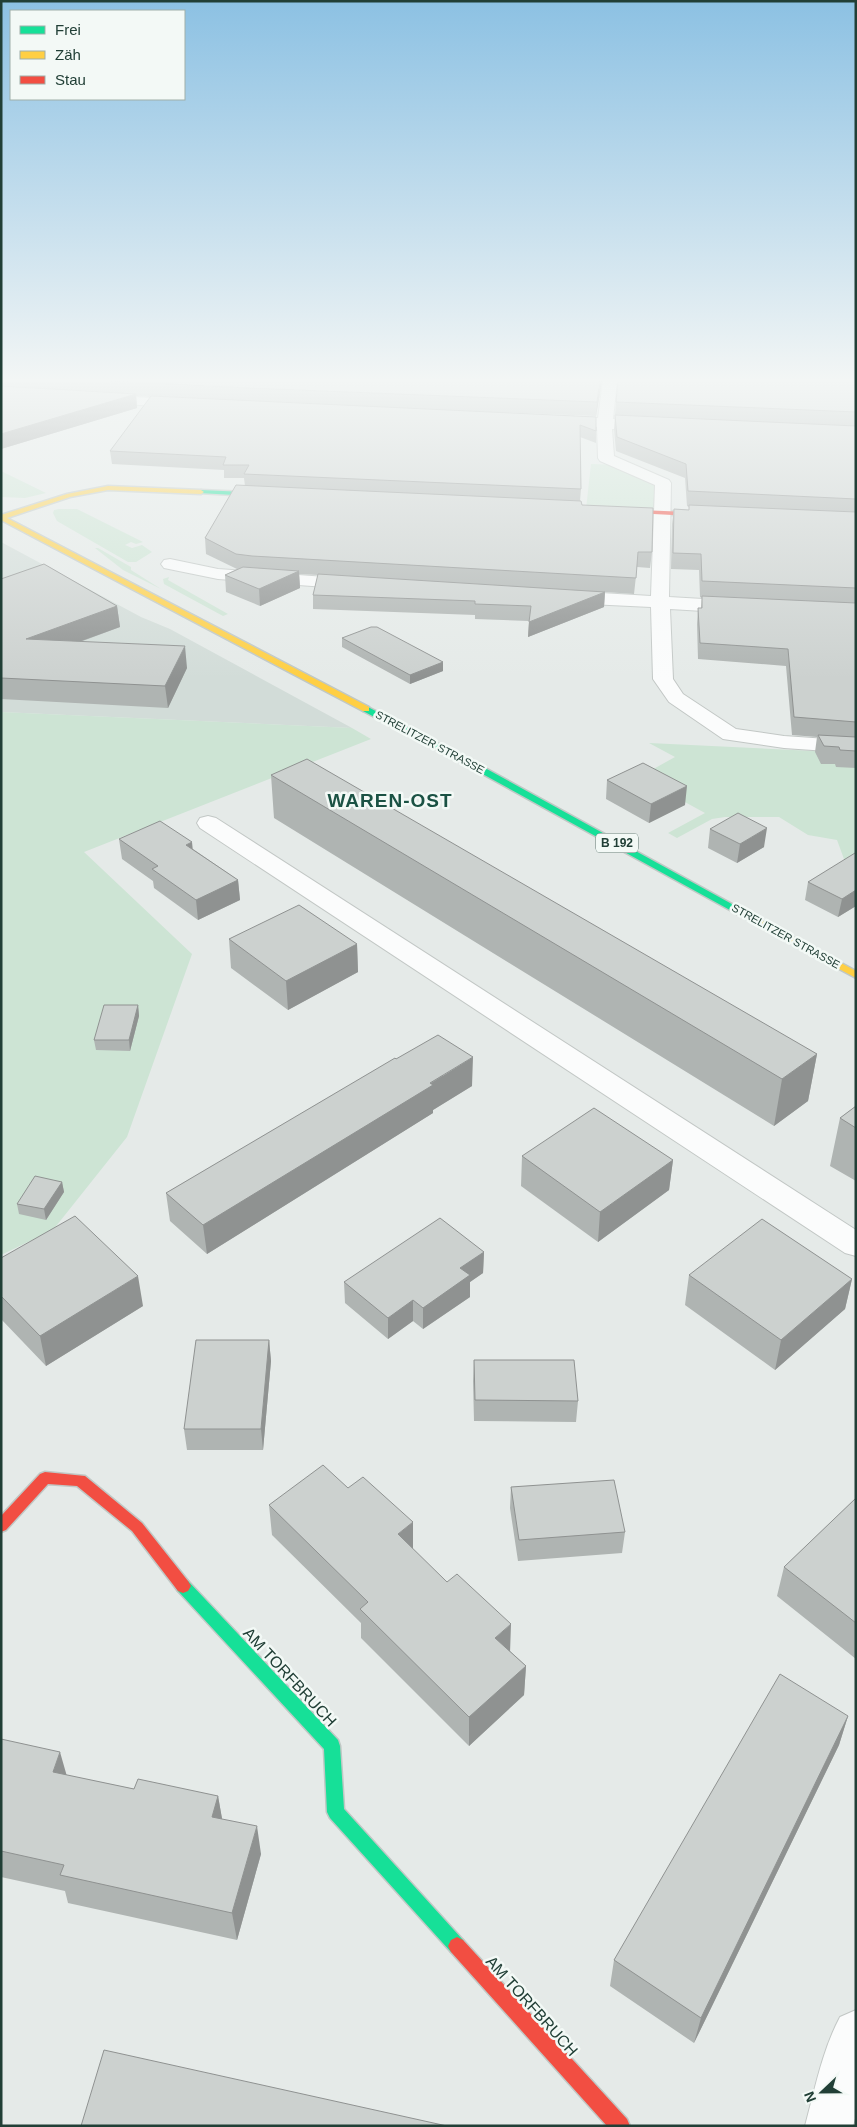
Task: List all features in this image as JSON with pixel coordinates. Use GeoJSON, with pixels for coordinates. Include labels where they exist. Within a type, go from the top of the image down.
{"type":"FeatureCollection","features":[{"type":"Feature","properties":{"kind":"main road"},"geometry":{"type":"LineString","coordinates":[[2,517],[69,494],[108,488],[282,495]]}},
{"type":"Feature","properties":{"kind":"main road"},"geometry":{"type":"LineString","coordinates":[[606,510],[663,511]]}},
{"type":"Feature","properties":{"kind":"main road","name":"STRELITZER STRASSE"},"geometry":{"type":"LineString","coordinates":[[2,517],[471,764],[856,975]]}},
{"type":"Feature","properties":{"kind":"main road","name":"AM TORFBRUCH"},"geometry":{"type":"LineString","coordinates":[[1,1526],[45,1478],[80,1480],[137,1527],[179,1582],[332,1746],[336,1812],[620,2126]]}},
{"type":"Feature","properties":{"kind":"street"},"geometry":{"type":"LineString","coordinates":[[656,480],[663,483],[660,603],[663,679],[676,698],[730,735],[784,742],[856,747]]}},
{"type":"Feature","properties":{"kind":"street"},"geometry":{"type":"LineString","coordinates":[[663,511],[726,513]]}},
{"type":"Feature","properties":{"kind":"street"},"geometry":{"type":"LineString","coordinates":[[170,564],[218,574],[372,585]]}},
{"type":"Feature","properties":{"kind":"street"},"geometry":{"type":"LineString","coordinates":[[551,596],[758,608]]}},
{"type":"Feature","properties":{"kind":"street"},"geometry":{"type":"LineString","coordinates":[[208,822],[856,1245]]}},
{"type":"Feature","properties":{"kind":"street"},"geometry":{"type":"LineString","coordinates":[[829,2126],[856,2033]]}},
{"type":"Feature","properties":{"kind":"shaded area"},"geometry":{"type":"Polygon","coordinates":[[[1,542],[141,617],[170,629],[352,728],[1,712],[1,542]]]}},
{"type":"Feature","properties":{"kind":"green space"},"geometry":{"type":"Polygon","coordinates":[[[1,480],[20,480],[46,493],[25,498],[1,497],[1,480]]]}},
{"type":"Feature","properties":{"kind":"green space"},"geometry":{"type":"Polygon","coordinates":[[[589,480],[656,480],[663,483],[664,513],[586,509],[589,480]]]}},
{"type":"Feature","properties":{"kind":"green space"},"geometry":{"type":"Polygon","coordinates":[[[77,509],[143,542],[136,544],[131,542],[125,545],[132,548],[142,545],[152,552],[136,562],[128,562],[57,521],[53,513],[54,510],[77,509]]]}},
{"type":"Feature","properties":{"kind":"green space"},"geometry":{"type":"Polygon","coordinates":[[[95,548],[131,567],[131,570],[161,589],[123,570],[95,548]]]}},
{"type":"Feature","properties":{"kind":"green space"},"geometry":{"type":"Polygon","coordinates":[[[169,577],[168,580],[228,614],[223,616],[164,584],[163,579],[169,577]]]}},
{"type":"Feature","properties":{"kind":"green space"},"geometry":{"type":"Polygon","coordinates":[[[1,712],[352,728],[371,739],[84,852],[192,954],[127,1137],[53,1230],[1,1255],[1,712]]]}},
{"type":"Feature","properties":{"kind":"green space"},"geometry":{"type":"Polygon","coordinates":[[[649,743],[856,753],[856,881],[851,878],[837,840],[808,835],[779,817],[725,817],[712,819],[677,838],[668,833],[705,813],[639,777],[675,757],[649,743]]]}},
{"type":"Feature","properties":{"kind":"building"},"geometry":{"type":"Polygon","coordinates":[[[385,480],[581,480],[581,489],[385,480]]]}},
{"type":"Feature","properties":{"kind":"building"},"geometry":{"type":"Polygon","coordinates":[[[687,480],[856,480],[856,499],[688,491],[687,480]]]}},
{"type":"Feature","properties":{"kind":"building"},"geometry":{"type":"Polygon","coordinates":[[[236,485],[581,501],[582,505],[653,508],[652,552],[638,552],[636,578],[236,554],[205,538],[236,485]]]}},
{"type":"Feature","properties":{"kind":"building"},"geometry":{"type":"Polygon","coordinates":[[[689,505],[856,512],[856,588],[702,581],[701,554],[673,553],[674,509],[689,510],[689,505]]]}},
{"type":"Feature","properties":{"kind":"building"},"geometry":{"type":"Polygon","coordinates":[[[44,564],[117,606],[26,639],[185,646],[165,686],[1,678],[1,579],[44,564]]]}},
{"type":"Feature","properties":{"kind":"building"},"geometry":{"type":"Polygon","coordinates":[[[243,567],[299,571],[259,589],[225,575],[243,567]]]}},
{"type":"Feature","properties":{"kind":"building"},"geometry":{"type":"Polygon","coordinates":[[[318,574],[605,592],[529,622],[531,606],[475,604],[475,601],[313,595],[318,574]]]}},
{"type":"Feature","properties":{"kind":"building"},"geometry":{"type":"Polygon","coordinates":[[[702,596],[856,603],[856,722],[794,717],[788,649],[700,643],[698,608],[702,608],[702,596]]]}},
{"type":"Feature","properties":{"kind":"building"},"geometry":{"type":"Polygon","coordinates":[[[371,627],[377,627],[443,662],[410,675],[342,638],[371,627]]]}},
{"type":"Feature","properties":{"kind":"building"},"geometry":{"type":"Polygon","coordinates":[[[818,735],[856,737],[856,751],[824,746],[818,735]]]}},
{"type":"Feature","properties":{"kind":"building"},"geometry":{"type":"Polygon","coordinates":[[[307,759],[817,1054],[782,1079],[271,775],[307,759]]]}},
{"type":"Feature","properties":{"kind":"building"},"geometry":{"type":"Polygon","coordinates":[[[643,763],[687,786],[651,804],[607,780],[643,763]]]}},
{"type":"Feature","properties":{"kind":"building"},"geometry":{"type":"Polygon","coordinates":[[[738,813],[767,828],[740,844],[710,829],[738,813]]]}},
{"type":"Feature","properties":{"kind":"building"},"geometry":{"type":"Polygon","coordinates":[[[160,821],[192,842],[186,845],[238,880],[196,900],[152,869],[158,866],[119,839],[160,821]]]}},
{"type":"Feature","properties":{"kind":"building"},"geometry":{"type":"Polygon","coordinates":[[[855,853],[856,890],[842,899],[808,882],[855,853]]]}},
{"type":"Feature","properties":{"kind":"building"},"geometry":{"type":"Polygon","coordinates":[[[299,905],[357,944],[286,981],[229,939],[299,905]]]}},
{"type":"Feature","properties":{"kind":"building"},"geometry":{"type":"Polygon","coordinates":[[[104,1005],[138,1005],[129,1040],[94,1040],[104,1005]]]}},
{"type":"Feature","properties":{"kind":"building"},"geometry":{"type":"Polygon","coordinates":[[[438,1035],[473,1057],[430,1083],[433,1085],[203,1225],[166,1193],[395,1058],[438,1035]]]}},
{"type":"Feature","properties":{"kind":"building"},"geometry":{"type":"Polygon","coordinates":[[[856,1106],[856,1128],[840,1118],[856,1106]]]}},
{"type":"Feature","properties":{"kind":"building"},"geometry":{"type":"Polygon","coordinates":[[[594,1108],[673,1160],[600,1212],[522,1156],[594,1108]]]}},
{"type":"Feature","properties":{"kind":"building"},"geometry":{"type":"Polygon","coordinates":[[[35,1176],[62,1182],[44,1209],[17,1204],[35,1176]]]}},
{"type":"Feature","properties":{"kind":"building"},"geometry":{"type":"Polygon","coordinates":[[[75,1216],[138,1276],[40,1336],[1,1296],[1,1258],[75,1216]]]}},
{"type":"Feature","properties":{"kind":"building"},"geometry":{"type":"Polygon","coordinates":[[[440,1218],[484,1252],[460,1268],[470,1275],[423,1308],[413,1300],[388,1318],[344,1282],[440,1218]]]}},
{"type":"Feature","properties":{"kind":"building"},"geometry":{"type":"Polygon","coordinates":[[[762,1219],[852,1279],[781,1340],[689,1275],[762,1219]]]}},
{"type":"Feature","properties":{"kind":"building"},"geometry":{"type":"Polygon","coordinates":[[[196,1340],[269,1340],[261,1429],[184,1429],[196,1340]]]}},
{"type":"Feature","properties":{"kind":"building"},"geometry":{"type":"Polygon","coordinates":[[[474,1360],[574,1360],[578,1401],[475,1400],[474,1360]]]}},
{"type":"Feature","properties":{"kind":"building"},"geometry":{"type":"Polygon","coordinates":[[[323,1465],[348,1488],[363,1477],[413,1522],[398,1534],[447,1582],[457,1574],[511,1624],[495,1638],[526,1666],[469,1717],[360,1609],[368,1602],[269,1505],[323,1465]]]}},
{"type":"Feature","properties":{"kind":"building"},"geometry":{"type":"Polygon","coordinates":[[[614,1480],[625,1532],[519,1540],[511,1487],[614,1480]]]}},
{"type":"Feature","properties":{"kind":"building"},"geometry":{"type":"Polygon","coordinates":[[[856,1498],[856,1623],[784,1567],[856,1498]]]}},
{"type":"Feature","properties":{"kind":"building"},"geometry":{"type":"Polygon","coordinates":[[[780,1674],[848,1716],[701,2018],[614,1960],[780,1674]]]}},
{"type":"Feature","properties":{"kind":"building"},"geometry":{"type":"Polygon","coordinates":[[[1,1739],[60,1752],[53,1772],[134,1789],[138,1779],[218,1796],[212,1817],[257,1826],[232,1913],[60,1875],[64,1865],[1,1851],[1,1739]]]}},
{"type":"Feature","properties":{"kind":"building"},"geometry":{"type":"Polygon","coordinates":[[[104,2050],[447,2126],[81,2126],[104,2050]]]}},
{"type":"Feature","properties":{"kind":"traffic: fast"},"geometry":{"type":"LineString","coordinates":[[201,492],[269,495]]}},
{"type":"Feature","properties":{"kind":"traffic: fast"},"geometry":{"type":"LineString","coordinates":[[366,709],[471,764],[763,924]]}},
{"type":"Feature","properties":{"kind":"traffic: fast"},"geometry":{"type":"LineString","coordinates":[[183,1586],[332,1746],[336,1812],[457,1946]]}},
{"type":"Feature","properties":{"kind":"traffic: slow"},"geometry":{"type":"LineString","coordinates":[[2,517],[69,495],[108,488],[201,492]]}},
{"type":"Feature","properties":{"kind":"traffic: slow"},"geometry":{"type":"LineString","coordinates":[[1,517],[366,709]]}},
{"type":"Feature","properties":{"kind":"traffic: slow"},"geometry":{"type":"LineString","coordinates":[[763,924],[856,975]]}},
{"type":"Feature","properties":{"kind":"traffic: jam"},"geometry":{"type":"LineString","coordinates":[[617,511],[711,515]]}},
{"type":"Feature","properties":{"kind":"traffic: jam"},"geometry":{"type":"LineString","coordinates":[[1,1526],[45,1478],[80,1480],[137,1527],[183,1586]]}},
{"type":"Feature","properties":{"kind":"traffic: jam"},"geometry":{"type":"LineString","coordinates":[[457,1946],[620,2126]]}},
{"type":"Feature","properties":{"kind":"district","name":"WAREN-OST"},"geometry":{"type":"Point","coordinates":[390,800]}}]}
